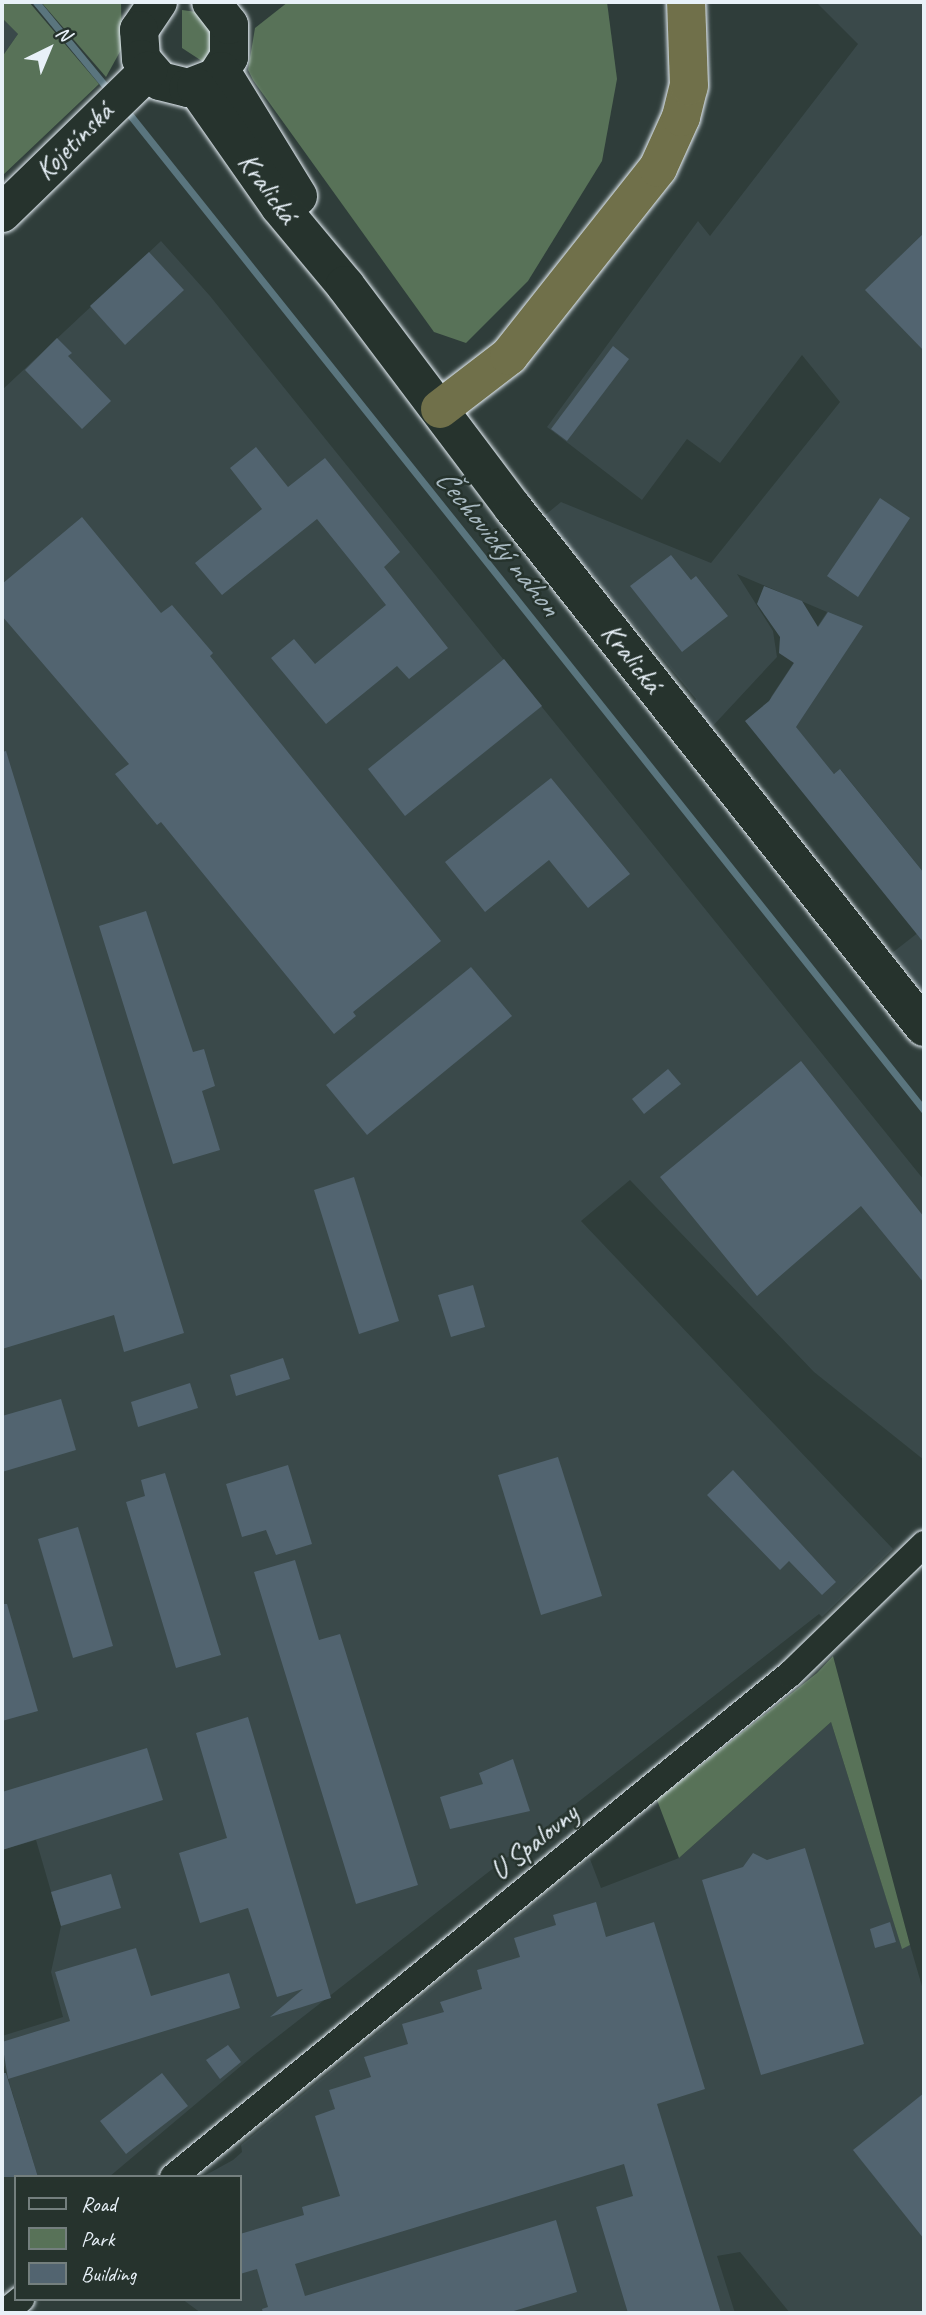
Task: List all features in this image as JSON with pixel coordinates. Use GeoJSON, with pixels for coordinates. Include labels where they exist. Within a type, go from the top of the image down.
{"type":"FeatureCollection","features":[{"type":"Feature","properties":{"kind":"highway"},"geometry":{"type":"LineString","coordinates":[[440,409],[509,356],[658,168],[681,117],[689,86],[686,2]]}},
{"type":"Feature","properties":{"kind":"main road"},"geometry":{"type":"LineString","coordinates":[[151,5],[138,37],[143,75],[174,87],[209,79],[232,41],[221,5]]}},
{"type":"Feature","properties":{"kind":"main road","name":"Kojetínská"},"geometry":{"type":"LineString","coordinates":[[2,213],[143,75]]}},
{"type":"Feature","properties":{"kind":"main road","name":"Kralická"},"geometry":{"type":"LineString","coordinates":[[209,79],[280,207],[345,285],[513,508],[924,1027]]}},
{"type":"Feature","properties":{"kind":"street","name":"U Spalovny"},"geometry":{"type":"LineString","coordinates":[[175,2175],[790,1674],[924,1544]]}},
{"type":"Feature","properties":{"kind":"street"},"geometry":{"type":"LineString","coordinates":[[4,2313],[19,2301]]}},
{"type":"Feature","properties":{"kind":"shaded area"},"geometry":{"type":"Polygon","coordinates":[[[816,2],[924,2],[924,873],[841,770],[834,774],[771,697],[827,612],[737,574],[773,631],[777,657],[710,729],[692,705],[696,699],[544,516],[561,502],[711,563],[840,402],[802,355],[720,463],[687,439],[642,500],[547,427],[698,221],[710,236],[858,44],[816,2]]]}},
{"type":"Feature","properties":{"kind":"shaded area"},"geometry":{"type":"Polygon","coordinates":[[[2,18],[18,34],[2,57],[2,18]]]}},
{"type":"Feature","properties":{"kind":"shaded area"},"geometry":{"type":"Polygon","coordinates":[[[161,241],[210,296],[924,1180],[924,1460],[814,1372],[630,1180],[581,1221],[893,1549],[822,1617],[819,1614],[254,2055],[111,2175],[37,2175],[2,2059],[2,2036],[63,2017],[51,1972],[61,1926],[36,1840],[2,1850],[2,390],[161,241]]]}},
{"type":"Feature","properties":{"kind":"shaded area"},"geometry":{"type":"Polygon","coordinates":[[[924,928],[924,994],[892,953],[924,928]]]}},
{"type":"Feature","properties":{"kind":"shaded area"},"geometry":{"type":"Polygon","coordinates":[[[831,1722],[902,1948],[910,1945],[924,1993],[924,2313],[790,2313],[740,2252],[717,2256],[735,2313],[201,2313],[185,2301],[242,2301],[242,2175],[206,2175],[233,2160],[242,2152],[241,2145],[590,1859],[601,1888],[679,1858],[831,1722]]]}},
{"type":"Feature","properties":{"kind":"green space"},"geometry":{"type":"Polygon","coordinates":[[[2,2],[29,2],[99,84],[2,176],[2,57],[18,34],[2,18],[2,2]]]}},
{"type":"Feature","properties":{"kind":"green space"},"geometry":{"type":"Polygon","coordinates":[[[41,2],[121,2],[122,48],[106,77],[41,2]]]}},
{"type":"Feature","properties":{"kind":"green space"},"geometry":{"type":"Polygon","coordinates":[[[288,2],[607,2],[617,79],[602,161],[528,281],[466,343],[434,332],[253,80],[248,70],[255,28],[288,2]]]}},
{"type":"Feature","properties":{"kind":"green space"},"geometry":{"type":"Polygon","coordinates":[[[182,10],[197,12],[213,26],[208,65],[182,48],[182,10]]]}},
{"type":"Feature","properties":{"kind":"green space"},"geometry":{"type":"Polygon","coordinates":[[[833,1656],[910,1945],[902,1949],[831,1722],[679,1858],[657,1800],[817,1673],[833,1656]]]}},
{"type":"Feature","properties":{"kind":"building"},"geometry":{"type":"Polygon","coordinates":[[[924,233],[924,351],[865,290],[924,233]]]}},
{"type":"Feature","properties":{"kind":"building"},"geometry":{"type":"Polygon","coordinates":[[[149,252],[184,290],[125,345],[90,306],[149,252]]]}},
{"type":"Feature","properties":{"kind":"building"},"geometry":{"type":"Polygon","coordinates":[[[57,338],[72,353],[68,356],[111,401],[82,429],[25,370],[57,338]]]}},
{"type":"Feature","properties":{"kind":"building"},"geometry":{"type":"Polygon","coordinates":[[[613,346],[629,359],[567,441],[551,429],[613,346]]]}},
{"type":"Feature","properties":{"kind":"building"},"geometry":{"type":"Polygon","coordinates":[[[256,447],[288,487],[325,458],[400,552],[384,567],[448,648],[409,679],[397,666],[326,724],[271,658],[294,639],[315,664],[386,605],[317,519],[222,595],[195,563],[262,509],[230,468],[256,447]]]}},
{"type":"Feature","properties":{"kind":"building"},"geometry":{"type":"Polygon","coordinates":[[[880,498],[910,518],[858,597],[827,576],[880,498]]]}},
{"type":"Feature","properties":{"kind":"building"},"geometry":{"type":"Polygon","coordinates":[[[82,517],[161,613],[172,605],[213,653],[210,656],[441,941],[353,1012],[356,1016],[334,1034],[161,822],[157,825],[115,774],[129,764],[2,616],[2,584],[82,517]]]}},
{"type":"Feature","properties":{"kind":"building"},"geometry":{"type":"Polygon","coordinates":[[[671,555],[691,580],[696,576],[728,616],[682,652],[630,586],[671,555]]]}},
{"type":"Feature","properties":{"kind":"building"},"geometry":{"type":"Polygon","coordinates":[[[764,586],[802,601],[818,627],[828,612],[863,626],[796,727],[834,774],[840,769],[924,873],[924,943],[745,721],[769,701],[794,663],[779,653],[780,637],[757,604],[764,586]]]}},
{"type":"Feature","properties":{"kind":"building"},"geometry":{"type":"Polygon","coordinates":[[[504,659],[542,706],[405,816],[368,769],[504,659]]]}},
{"type":"Feature","properties":{"kind":"building"},"geometry":{"type":"Polygon","coordinates":[[[6,751],[184,1333],[124,1352],[114,1315],[2,1349],[2,752],[6,751]]]}},
{"type":"Feature","properties":{"kind":"building"},"geometry":{"type":"Polygon","coordinates":[[[551,778],[630,874],[588,908],[549,860],[485,912],[445,862],[551,778]]]}},
{"type":"Feature","properties":{"kind":"building"},"geometry":{"type":"Polygon","coordinates":[[[146,911],[193,1052],[204,1049],[215,1086],[202,1091],[220,1150],[173,1164],[99,926],[146,911]]]}},
{"type":"Feature","properties":{"kind":"building"},"geometry":{"type":"Polygon","coordinates":[[[471,967],[512,1016],[367,1135],[326,1085],[471,967]]]}},
{"type":"Feature","properties":{"kind":"building"},"geometry":{"type":"Polygon","coordinates":[[[801,1061],[924,1217],[924,1283],[861,1206],[757,1296],[660,1177],[801,1061]]]}},
{"type":"Feature","properties":{"kind":"building"},"geometry":{"type":"Polygon","coordinates":[[[668,1069],[681,1084],[644,1114],[632,1099],[668,1069]]]}},
{"type":"Feature","properties":{"kind":"building"},"geometry":{"type":"Polygon","coordinates":[[[354,1177],[399,1321],[359,1334],[314,1190],[354,1177]]]}},
{"type":"Feature","properties":{"kind":"building"},"geometry":{"type":"Polygon","coordinates":[[[473,1285],[485,1327],[451,1337],[438,1295],[473,1285]]]}},
{"type":"Feature","properties":{"kind":"building"},"geometry":{"type":"Polygon","coordinates":[[[283,1358],[290,1379],[236,1396],[230,1375],[283,1358]]]}},
{"type":"Feature","properties":{"kind":"building"},"geometry":{"type":"Polygon","coordinates":[[[190,1383],[198,1408],[138,1427],[131,1402],[190,1383]]]}},
{"type":"Feature","properties":{"kind":"building"},"geometry":{"type":"Polygon","coordinates":[[[61,1399],[76,1450],[2,1472],[2,1416],[61,1399]]]}},
{"type":"Feature","properties":{"kind":"building"},"geometry":{"type":"Polygon","coordinates":[[[558,1457],[602,1596],[541,1615],[498,1475],[558,1457]]]}},
{"type":"Feature","properties":{"kind":"building"},"geometry":{"type":"Polygon","coordinates":[[[288,1465],[312,1544],[276,1555],[266,1530],[242,1537],[226,1484],[288,1465]]]}},
{"type":"Feature","properties":{"kind":"building"},"geometry":{"type":"Polygon","coordinates":[[[733,1470],[836,1582],[822,1595],[789,1561],[780,1570],[707,1495],[733,1470]]]}},
{"type":"Feature","properties":{"kind":"building"},"geometry":{"type":"Polygon","coordinates":[[[165,1473],[221,1655],[176,1668],[126,1502],[145,1496],[141,1480],[165,1473]]]}},
{"type":"Feature","properties":{"kind":"building"},"geometry":{"type":"Polygon","coordinates":[[[78,1527],[113,1646],[73,1658],[38,1539],[78,1527]]]}},
{"type":"Feature","properties":{"kind":"building"},"geometry":{"type":"Polygon","coordinates":[[[295,1560],[319,1640],[340,1634],[418,1885],[356,1904],[254,1572],[295,1560]]]}},
{"type":"Feature","properties":{"kind":"building"},"geometry":{"type":"Polygon","coordinates":[[[2,1604],[7,1604],[38,1711],[2,1721],[2,1604]]]}},
{"type":"Feature","properties":{"kind":"building"},"geometry":{"type":"Polygon","coordinates":[[[248,1717],[331,1998],[270,2017],[303,1989],[277,1997],[248,1908],[200,1923],[179,1853],[227,1838],[196,1733],[248,1717]]]}},
{"type":"Feature","properties":{"kind":"building"},"geometry":{"type":"Polygon","coordinates":[[[147,1748],[163,1800],[2,1850],[2,1792],[147,1748]]]}},
{"type":"Feature","properties":{"kind":"building"},"geometry":{"type":"Polygon","coordinates":[[[513,1759],[530,1811],[450,1829],[440,1797],[483,1784],[479,1773],[513,1759]]]}},
{"type":"Feature","properties":{"kind":"building"},"geometry":{"type":"Polygon","coordinates":[[[805,1848],[864,2044],[761,2075],[702,1880],[743,1867],[753,1853],[767,1860],[805,1848]]]}},
{"type":"Feature","properties":{"kind":"building"},"geometry":{"type":"Polygon","coordinates":[[[111,1874],[121,1908],[61,1926],[51,1892],[111,1874]]]}},
{"type":"Feature","properties":{"kind":"building"},"geometry":{"type":"Polygon","coordinates":[[[596,1902],[606,1937],[654,1922],[705,2089],[657,2104],[721,2313],[628,2313],[596,2207],[633,2196],[624,2164],[295,2264],[305,2296],[556,2220],[577,2292],[507,2313],[263,2313],[262,2309],[268,2307],[257,2269],[242,2273],[242,2233],[304,2215],[302,2207],[340,2196],[315,2116],[335,2109],[329,2090],[371,2077],[364,2057],[408,2044],[402,2024],[444,2012],[440,2002],[482,1989],[477,1970],[520,1957],[514,1938],[556,1925],[553,1915],[596,1902]]]}},
{"type":"Feature","properties":{"kind":"building"},"geometry":{"type":"Polygon","coordinates":[[[890,1922],[896,1942],[875,1948],[870,1929],[890,1922]]]}},
{"type":"Feature","properties":{"kind":"building"},"geometry":{"type":"Polygon","coordinates":[[[136,1948],[151,1996],[229,1973],[240,2008],[8,2079],[2,2042],[70,2021],[55,1972],[136,1948]]]}},
{"type":"Feature","properties":{"kind":"building"},"geometry":{"type":"Polygon","coordinates":[[[228,2045],[241,2062],[220,2079],[206,2060],[228,2045]]]}},
{"type":"Feature","properties":{"kind":"building"},"geometry":{"type":"Polygon","coordinates":[[[2,2073],[6,2073],[37,2175],[2,2177],[2,2073]]]}},
{"type":"Feature","properties":{"kind":"building"},"geometry":{"type":"Polygon","coordinates":[[[162,2073],[188,2106],[126,2154],[100,2121],[162,2073]]]}},
{"type":"Feature","properties":{"kind":"building"},"geometry":{"type":"Polygon","coordinates":[[[924,2093],[924,2239],[853,2150],[924,2093]]]}},
{"type":"Feature","properties":{"kind":"waterway","name":"Čechovický náhon"},"geometry":{"type":"LineString","coordinates":[[36,2],[111,93]]}},
{"type":"Feature","properties":{"kind":"waterway","name":"Čechovický náhon"},"geometry":{"type":"LineString","coordinates":[[126,110],[924,1110]]}}]}
